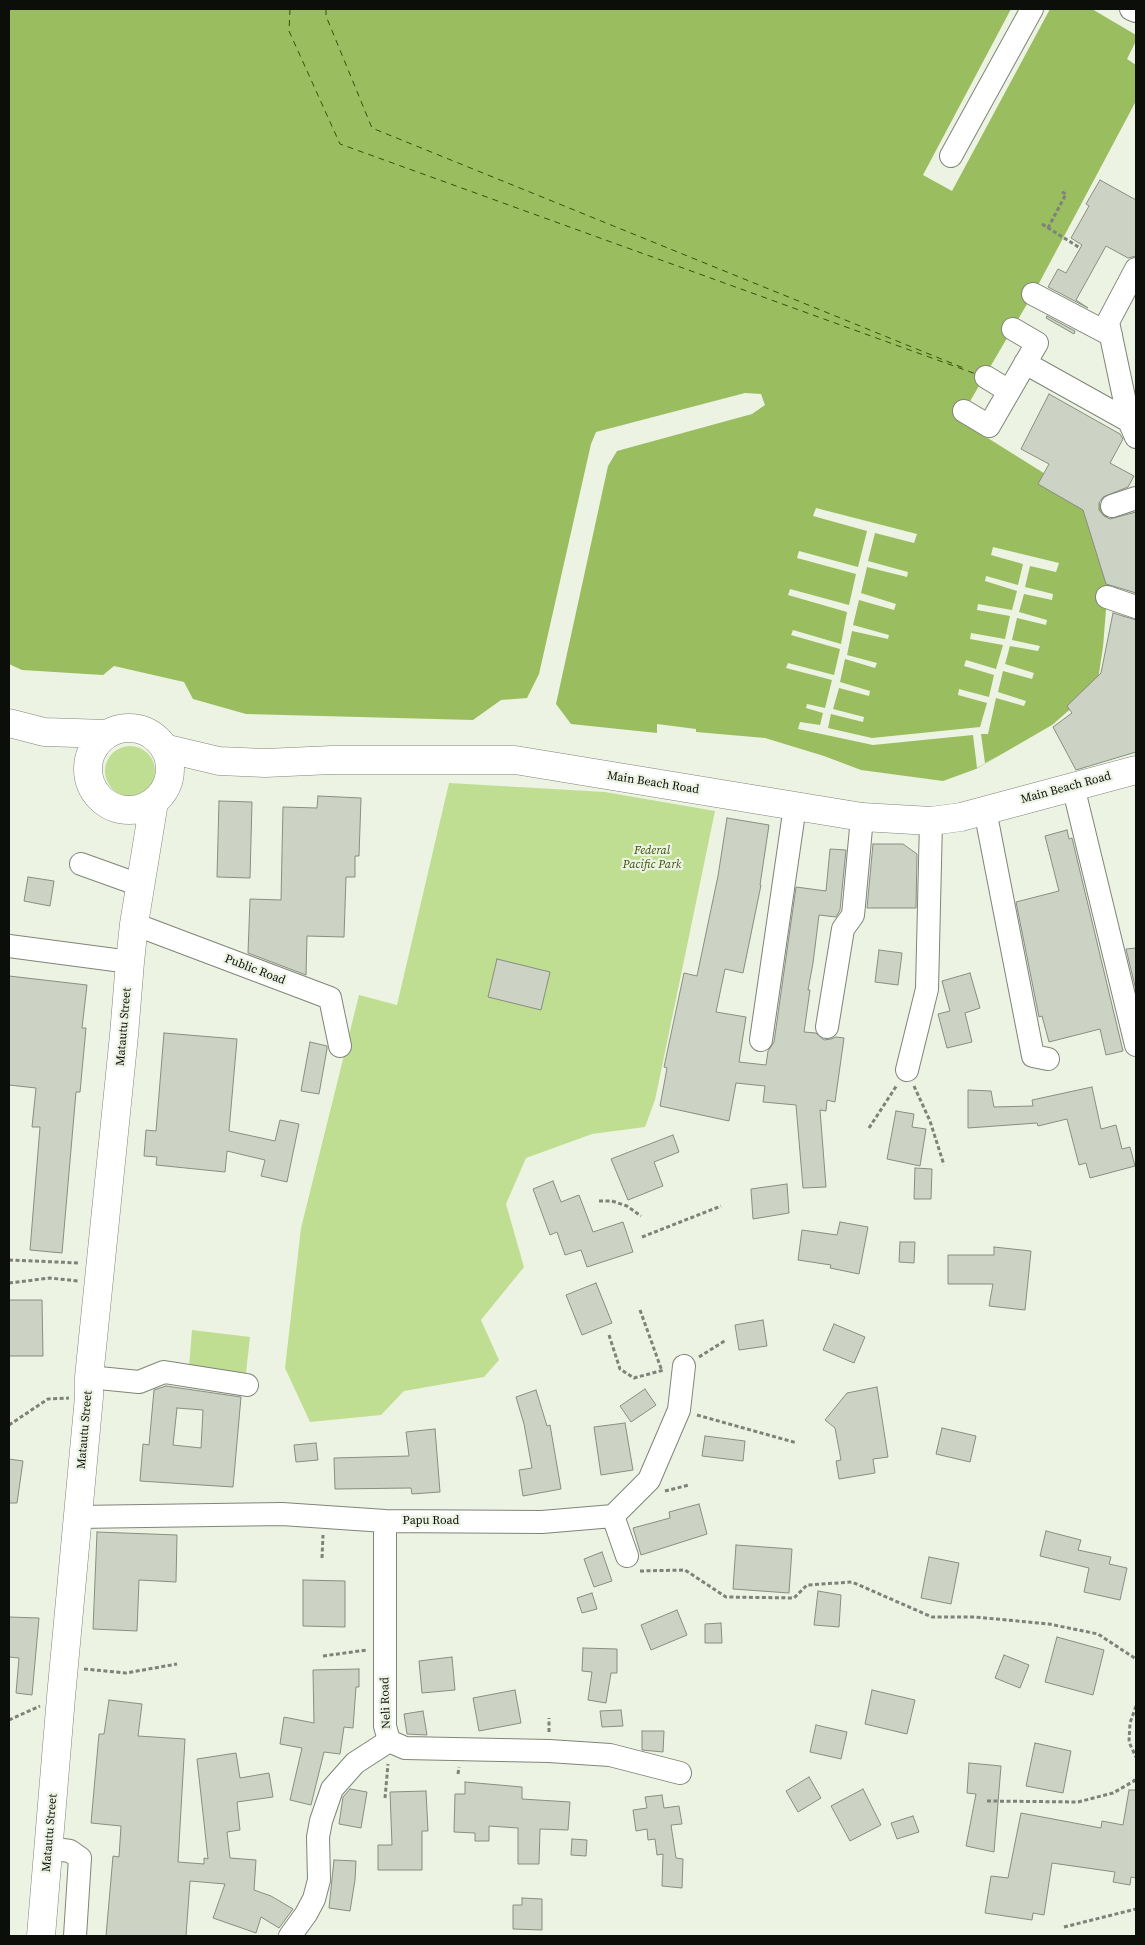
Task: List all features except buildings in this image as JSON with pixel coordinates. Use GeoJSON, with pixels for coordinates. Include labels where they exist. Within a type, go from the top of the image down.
{"type":"FeatureCollection","features":[{"type":"Feature","properties":{"kind":"main road"},"geometry":{"type":"LineString","coordinates":[[9,723],[44,732],[107,734],[123,728],[147,732],[157,739],[164,748],[168,758],[170,770],[161,792]]}},
{"type":"Feature","properties":{"kind":"main road"},"geometry":{"type":"LineString","coordinates":[[44,732],[88,762]]}},
{"type":"Feature","properties":{"kind":"main road"},"geometry":{"type":"LineString","coordinates":[[107,734],[92,750],[88,762],[89,777],[94,790],[103,801],[114,808],[122,810],[142,809],[161,792],[202,763],[219,761]]}},
{"type":"Feature","properties":{"kind":"main road","name":"Main Beach Road"},"geometry":{"type":"LineString","coordinates":[[164,748],[219,761],[265,763],[332,760],[515,760],[862,817],[931,821],[960,817],[1136,770]]}},
{"type":"Feature","properties":{"kind":"main road","name":"Matautu Street"},"geometry":{"type":"LineString","coordinates":[[41,1934],[89,1387],[130,962],[134,924],[161,792]]}},
{"type":"Feature","properties":{"kind":"main road","name":"Matautu Street"},"geometry":{"type":"LineString","coordinates":[[122,810],[132,830],[135,856],[134,924]]}},
{"type":"Feature","properties":{"kind":"street"},"geometry":{"type":"LineString","coordinates":[[951,156],[1032,9]]}},
{"type":"Feature","properties":{"kind":"street"},"geometry":{"type":"LineString","coordinates":[[1133,429],[1108,322],[1136,269]]}},
{"type":"Feature","properties":{"kind":"street"},"geometry":{"type":"LineString","coordinates":[[1033,294],[1110,336]]}},
{"type":"Feature","properties":{"kind":"street"},"geometry":{"type":"LineString","coordinates":[[964,411],[989,426],[1037,343],[1013,329]]}},
{"type":"Feature","properties":{"kind":"street"},"geometry":{"type":"LineString","coordinates":[[1025,363],[1133,429]]}},
{"type":"Feature","properties":{"kind":"street"},"geometry":{"type":"LineString","coordinates":[[986,377],[1009,391]]}},
{"type":"Feature","properties":{"kind":"street"},"geometry":{"type":"LineString","coordinates":[[1112,506],[1136,498]]}},
{"type":"Feature","properties":{"kind":"street"},"geometry":{"type":"LineString","coordinates":[[1107,597],[1136,607]]}},
{"type":"Feature","properties":{"kind":"street"},"geometry":{"type":"LineString","coordinates":[[1074,786],[1136,1045]]}},
{"type":"Feature","properties":{"kind":"street"},"geometry":{"type":"LineString","coordinates":[[762,1040],[796,806]]}},
{"type":"Feature","properties":{"kind":"street"},"geometry":{"type":"LineString","coordinates":[[985,810],[1033,1056],[1048,1058]]}},
{"type":"Feature","properties":{"kind":"street"},"geometry":{"type":"LineString","coordinates":[[827,1027],[843,929],[853,915],[862,817]]}},
{"type":"Feature","properties":{"kind":"street"},"geometry":{"type":"LineString","coordinates":[[907,1070],[927,989],[931,821]]}},
{"type":"Feature","properties":{"kind":"street"},"geometry":{"type":"LineString","coordinates":[[81,864],[134,883]]}},
{"type":"Feature","properties":{"kind":"street","name":"Public Road"},"geometry":{"type":"LineString","coordinates":[[134,924],[330,998],[340,1046]]}},
{"type":"Feature","properties":{"kind":"street"},"geometry":{"type":"LineString","coordinates":[[9,946],[130,962]]}},
{"type":"Feature","properties":{"kind":"street"},"geometry":{"type":"LineString","coordinates":[[627,1556],[613,1516],[649,1480],[679,1410],[684,1366]]}},
{"type":"Feature","properties":{"kind":"street"},"geometry":{"type":"LineString","coordinates":[[89,1387],[140,1382],[164,1372],[247,1385]]}},
{"type":"Feature","properties":{"kind":"street","name":"Papu Road"},"geometry":{"type":"LineString","coordinates":[[78,1517],[282,1514],[384,1521],[542,1522],[613,1516]]}},
{"type":"Feature","properties":{"kind":"street","name":"Neli Road"},"geometry":{"type":"LineString","coordinates":[[290,1936],[314,1899],[319,1880],[318,1837],[321,1820],[332,1789],[355,1763],[389,1741],[385,1726],[384,1521]]}},
{"type":"Feature","properties":{"kind":"street"},"geometry":{"type":"LineString","coordinates":[[389,1741],[405,1748],[549,1751],[610,1755],[680,1773]]}},
{"type":"Feature","properties":{"kind":"street"},"geometry":{"type":"LineString","coordinates":[[41,1934],[76,1936],[80,1858],[70,1851],[48,1848]]}},
{"type":"Feature","properties":{"kind":"path"},"geometry":{"type":"LineString","coordinates":[[1048,228],[1066,194],[1060,191]]}},
{"type":"Feature","properties":{"kind":"path"},"geometry":{"type":"LineString","coordinates":[[1042,224],[1080,248]]}},
{"type":"Feature","properties":{"kind":"path"},"geometry":{"type":"LineString","coordinates":[[869,1128],[907,1070]]}},
{"type":"Feature","properties":{"kind":"path"},"geometry":{"type":"LineString","coordinates":[[907,1070],[930,1121],[944,1165]]}},
{"type":"Feature","properties":{"kind":"path"},"geometry":{"type":"LineString","coordinates":[[600,1201],[612,1201],[627,1206],[641,1216]]}},
{"type":"Feature","properties":{"kind":"path"},"geometry":{"type":"LineString","coordinates":[[642,1237],[721,1206]]}},
{"type":"Feature","properties":{"kind":"path"},"geometry":{"type":"LineString","coordinates":[[9,1260],[100,1274]]}},
{"type":"Feature","properties":{"kind":"path"},"geometry":{"type":"LineString","coordinates":[[9,1283],[100,1274]]}},
{"type":"Feature","properties":{"kind":"path"},"geometry":{"type":"LineString","coordinates":[[640,1310],[662,1371]]}},
{"type":"Feature","properties":{"kind":"path"},"geometry":{"type":"LineString","coordinates":[[609,1334],[620,1369],[634,1378],[684,1366],[726,1340]]}},
{"type":"Feature","properties":{"kind":"path"},"geometry":{"type":"LineString","coordinates":[[9,1425],[48,1399],[89,1387]]}},
{"type":"Feature","properties":{"kind":"path"},"geometry":{"type":"LineString","coordinates":[[679,1410],[797,1444]]}},
{"type":"Feature","properties":{"kind":"path"},"geometry":{"type":"LineString","coordinates":[[627,1556],[635,1571],[685,1570],[726,1598],[794,1598],[807,1585],[852,1582],[932,1617],[975,1618],[1050,1624],[1098,1634],[1136,1659]]}},
{"type":"Feature","properties":{"kind":"path"},"geometry":{"type":"LineString","coordinates":[[323,1656],[385,1648]]}},
{"type":"Feature","properties":{"kind":"path"},"geometry":{"type":"LineString","coordinates":[[64,1668],[126,1673],[177,1664]]}},
{"type":"Feature","properties":{"kind":"path"},"geometry":{"type":"LineString","coordinates":[[9,1720],[61,1697]]}},
{"type":"Feature","properties":{"kind":"path"},"geometry":{"type":"LineString","coordinates":[[1136,1706],[1130,1723],[1129,1742],[1136,1757]]}},
{"type":"Feature","properties":{"kind":"path"},"geometry":{"type":"LineString","coordinates":[[386,1798],[389,1741]]}},
{"type":"Feature","properties":{"kind":"path"},"geometry":{"type":"LineString","coordinates":[[987,1801],[1078,1802],[1113,1793],[1134,1781],[1136,1777]]}},
{"type":"Feature","properties":{"kind":"path"},"geometry":{"type":"LineString","coordinates":[[1064,1927],[1136,1909]]}},
{"type":"Feature","properties":{"kind":"green space"},"geometry":{"type":"Polygon","coordinates":[[[130,746],[140,748],[148,753],[153,761],[155,771],[153,781],[148,789],[140,794],[130,796],[120,794],[112,789],[107,781],[105,771],[107,761],[112,753],[120,748],[130,746]]]}},
{"type":"Feature","properties":{"kind":"green space","name":"Federal Pacific Park"},"geometry":{"type":"Polygon","coordinates":[[[449,783],[605,792],[715,811],[655,1100],[645,1127],[592,1134],[526,1158],[506,1204],[524,1267],[481,1320],[499,1360],[484,1377],[404,1391],[381,1415],[310,1422],[285,1368],[301,1228],[359,995],[397,1005],[449,783]]]}},
{"type":"Feature","properties":{"kind":"green space"},"geometry":{"type":"Polygon","coordinates":[[[192,1330],[250,1337],[246,1373],[189,1367],[192,1330]]]}},
{"type":"Feature","properties":{"kind":"shaded area"},"geometry":{"type":"Polygon","coordinates":[[[9,9],[1011,9],[923,175],[952,191],[1050,9],[1092,9],[1136,35],[1136,41],[1127,59],[1136,65],[1136,101],[1037,287],[959,420],[1058,482],[1100,503],[1102,510],[1105,510],[1121,558],[1117,574],[1107,597],[1103,647],[1097,686],[1052,725],[976,769],[943,781],[861,770],[824,756],[765,738],[696,732],[696,729],[657,724],[657,733],[571,724],[556,704],[608,466],[617,451],[752,414],[765,405],[761,394],[745,393],[596,432],[591,444],[539,674],[527,698],[501,700],[473,720],[246,714],[193,699],[184,682],[114,666],[103,675],[22,670],[9,664],[9,9]]]}},
{"type":"Feature","properties":{"kind":"pier"},"geometry":{"type":"Polygon","coordinates":[[[816,508],[917,534],[914,543],[875,533],[868,561],[908,572],[907,577],[867,567],[861,593],[896,604],[894,610],[859,600],[853,625],[889,635],[888,639],[852,631],[847,655],[877,663],[875,668],[845,659],[840,682],[870,691],[869,696],[839,688],[833,709],[864,717],[863,722],[831,714],[828,728],[872,738],[980,727],[987,703],[958,695],[959,689],[989,697],[994,675],[964,666],[966,660],[996,669],[1003,645],[970,639],[971,633],[1005,639],[1010,616],[977,610],[978,604],[1012,610],[1017,591],[985,581],[986,576],[1018,585],[1023,564],[991,555],[993,547],[1059,563],[1056,572],[1030,566],[1025,587],[1053,594],[1052,600],[1024,594],[1019,612],[1047,620],[1046,625],[1017,618],[1012,640],[1040,646],[1038,651],[1010,646],[1005,664],[1034,673],[1032,679],[1003,671],[998,692],[1026,701],[1024,706],[996,698],[988,734],[981,734],[985,763],[1002,754],[977,768],[973,735],[873,745],[798,729],[800,722],[820,725],[823,713],[806,708],[807,704],[825,708],[832,680],[786,668],[788,663],[834,675],[840,649],[791,635],[793,630],[841,644],[847,612],[788,595],[790,589],[849,605],[856,574],[797,558],[799,551],[858,567],[867,531],[813,516],[816,508]]]}},
{"type":"Feature","properties":{"kind":"ferry route"},"geometry":{"type":"LineString","coordinates":[[290,9],[289,31],[340,144],[976,374]]}},
{"type":"Feature","properties":{"kind":"ferry route"},"geometry":{"type":"LineString","coordinates":[[326,9],[326,16],[372,128],[966,369]]}}]}
